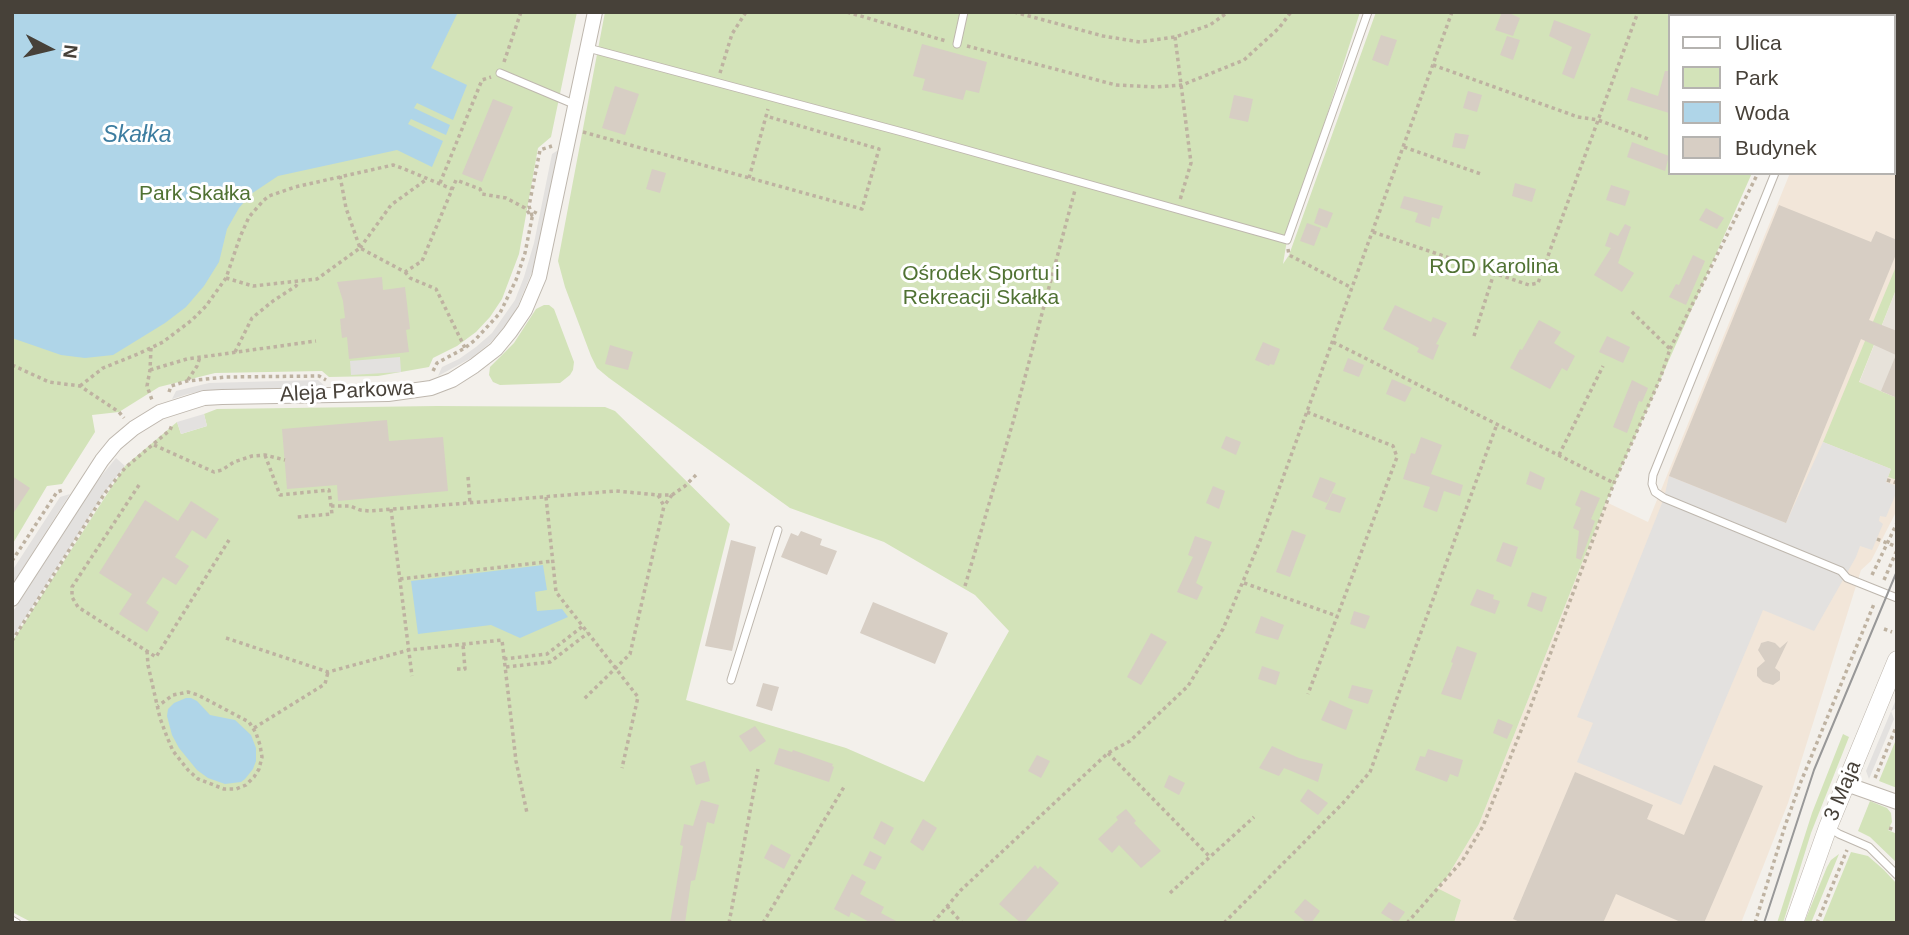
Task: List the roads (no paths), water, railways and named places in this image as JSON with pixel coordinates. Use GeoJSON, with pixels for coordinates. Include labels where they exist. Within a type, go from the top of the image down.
{"type":"FeatureCollection","features":[{"type":"Feature","properties":{"kind":"street","name":"Aleja Parkowa"},"geometry":{"type":"LineString","coordinates":[[12,599],[102,460],[115,444],[134,428],[160,412],[204,398],[388,394],[430,388],[452,380],[496,349],[525,310],[539,277],[595,12]]}},
{"type":"Feature","properties":{"kind":"street","name":"3 Maja"},"geometry":{"type":"LineString","coordinates":[[1794,923],[1828,827],[1897,660]]}},
{"type":"Feature","properties":{"kind":"street"},"geometry":{"type":"LineString","coordinates":[[1846,784],[1897,802]]}},
{"type":"Feature","properties":{"kind":"lane"},"geometry":{"type":"LineString","coordinates":[[957,44],[964,12]]}},
{"type":"Feature","properties":{"kind":"lane"},"geometry":{"type":"LineString","coordinates":[[588,48],[906,132],[1287,240],[1368,12]]}},
{"type":"Feature","properties":{"kind":"lane"},"geometry":{"type":"LineString","coordinates":[[500,73],[576,105]]}},
{"type":"Feature","properties":{"kind":"lane"},"geometry":{"type":"LineString","coordinates":[[1774,175],[1653,475],[1652,484],[1655,492],[1664,498],[1841,571],[1847,578],[1897,598]]}},
{"type":"Feature","properties":{"kind":"lane"},"geometry":{"type":"LineString","coordinates":[[731,680],[778,530]]}},
{"type":"Feature","properties":{"kind":"lane"},"geometry":{"type":"LineString","coordinates":[[1828,827],[1870,847],[1897,875]]}},
{"type":"Feature","properties":{"kind":"lane"},"geometry":{"type":"LineString","coordinates":[[12,920],[17,923]]}},
{"type":"Feature","properties":{"kind":"water","name":"Skałka"},"geometry":{"type":"Polygon","coordinates":[[[12,12],[458,12],[431,68],[467,85],[453,120],[417,103],[414,108],[450,125],[446,135],[411,119],[408,124],[443,141],[432,167],[397,150],[278,176],[251,194],[239,208],[227,229],[219,262],[186,307],[113,355],[85,358],[61,355],[12,338],[12,12]]]}},
{"type":"Feature","properties":{"kind":"water"},"geometry":{"type":"Polygon","coordinates":[[[543,565],[547,590],[535,592],[537,611],[562,609],[568,617],[520,638],[491,625],[418,634],[411,581],[543,565]]]}},
{"type":"Feature","properties":{"kind":"water"},"geometry":{"type":"Polygon","coordinates":[[[186,698],[197,701],[210,715],[235,720],[251,735],[256,748],[256,761],[253,769],[241,782],[225,784],[208,778],[197,770],[179,748],[167,716],[168,709],[174,703],[186,698]]]}},
{"type":"Feature","properties":{"kind":"tram line"},"geometry":{"type":"LineString","coordinates":[[1764,923],[1814,770],[1897,571]]}},
{"type":"Feature","properties":{"kind":"park label","name":"Park Skałka"},"geometry":{"type":"Point","coordinates":[195,194]}},
{"type":"Feature","properties":{"kind":"park label","name":"ROD Karolina"},"geometry":{"type":"Point","coordinates":[1494,267]}},
{"type":"Feature","properties":{"kind":"park label","name":"Ośrodek Sportu i Rekreacji Skałka"},"geometry":{"type":"Point","coordinates":[981,286]}}]}
